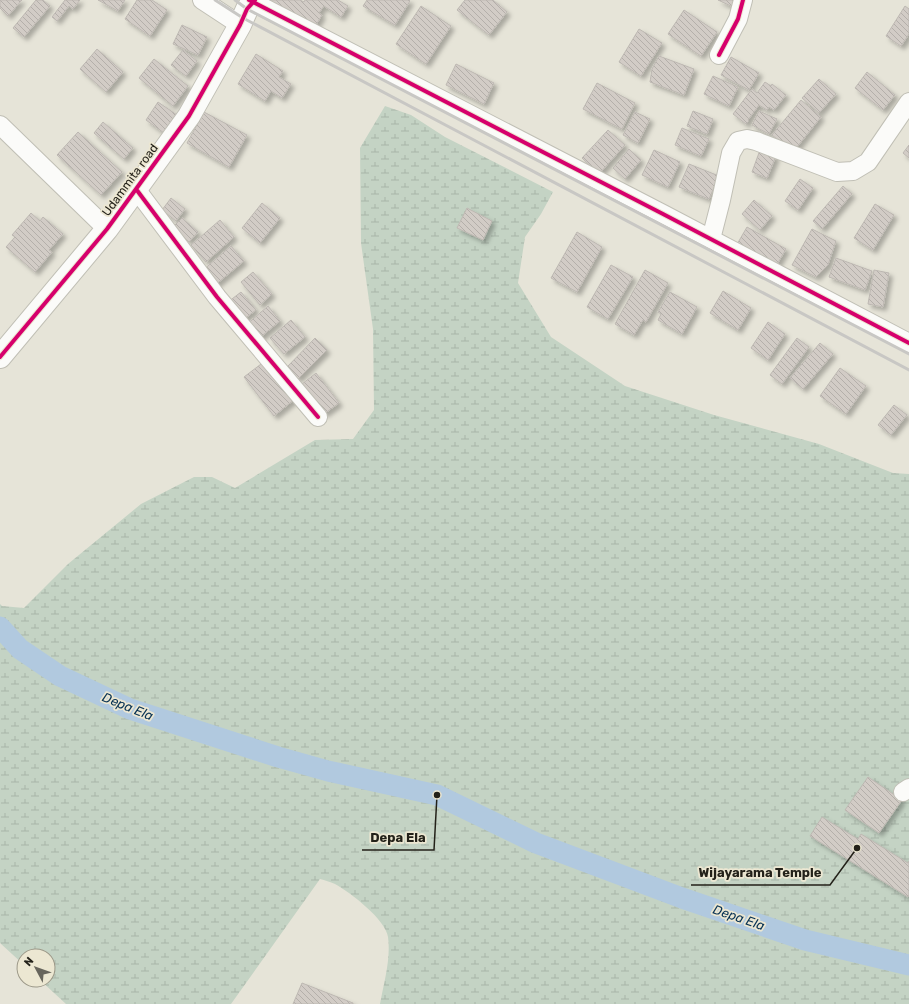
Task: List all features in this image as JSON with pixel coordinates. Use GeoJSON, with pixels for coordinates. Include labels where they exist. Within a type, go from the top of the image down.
{"type":"FeatureCollection","features":[{"type":"Feature","properties":{"kind":"street"},"geometry":{"type":"LineString","coordinates":[[202,0],[240,25]]}},
{"type":"Feature","properties":{"kind":"street"},"geometry":{"type":"LineString","coordinates":[[719,55],[738,19],[743,0]]}},
{"type":"Feature","properties":{"kind":"street"},"geometry":{"type":"LineString","coordinates":[[252,1],[909,343]]}},
{"type":"Feature","properties":{"kind":"street","name":"Udammita road"},"geometry":{"type":"LineString","coordinates":[[0,357],[108,229],[189,116],[252,1]]}},
{"type":"Feature","properties":{"kind":"street"},"geometry":{"type":"LineString","coordinates":[[711,239],[731,153],[738,141],[747,139],[756,141],[837,172],[853,171],[868,162],[909,102]]}},
{"type":"Feature","properties":{"kind":"street"},"geometry":{"type":"LineString","coordinates":[[0,125],[108,229]]}},
{"type":"Feature","properties":{"kind":"street"},"geometry":{"type":"LineString","coordinates":[[136,190],[217,297],[318,417]]}},
{"type":"Feature","properties":{"kind":"green space"},"geometry":{"type":"Polygon","coordinates":[[[385,106],[411,115],[445,137],[553,192],[541,214],[525,237],[518,283],[551,337],[625,386],[714,415],[819,444],[893,473],[909,474],[909,1004],[380,1004],[389,954],[386,930],[366,907],[349,893],[335,884],[320,879],[231,1004],[66,1004],[49,988],[56,988],[56,948],[16,948],[16,958],[0,943],[0,604],[2,606],[24,608],[68,564],[141,504],[194,477],[212,477],[235,488],[315,440],[353,439],[374,410],[373,329],[361,243],[360,148],[385,106]]]}},
{"type":"Feature","properties":{"kind":"building"},"geometry":{"type":"Polygon","coordinates":[[[0,0],[22,0],[8,16],[0,8],[0,0]]]}},
{"type":"Feature","properties":{"kind":"building"},"geometry":{"type":"Polygon","coordinates":[[[36,0],[43,0],[50,6],[24,37],[13,28],[36,0]]]}},
{"type":"Feature","properties":{"kind":"building"},"geometry":{"type":"Polygon","coordinates":[[[65,0],[80,0],[73,9],[69,6],[57,21],[52,17],[65,0]]]}},
{"type":"Feature","properties":{"kind":"building"},"geometry":{"type":"Polygon","coordinates":[[[98,0],[125,0],[118,11],[98,0]]]}},
{"type":"Feature","properties":{"kind":"building"},"geometry":{"type":"Polygon","coordinates":[[[137,0],[152,0],[167,10],[150,36],[125,19],[137,0]]]}},
{"type":"Feature","properties":{"kind":"building"},"geometry":{"type":"Polygon","coordinates":[[[264,0],[300,0],[304,2],[305,0],[338,0],[348,6],[341,17],[324,6],[319,13],[322,15],[313,30],[264,0]]]}},
{"type":"Feature","properties":{"kind":"building"},"geometry":{"type":"Polygon","coordinates":[[[367,0],[410,1],[395,25],[363,6],[367,0]]]}},
{"type":"Feature","properties":{"kind":"building"},"geometry":{"type":"Polygon","coordinates":[[[465,0],[493,0],[507,12],[489,35],[457,10],[465,0]]]}},
{"type":"Feature","properties":{"kind":"building"},"geometry":{"type":"Polygon","coordinates":[[[718,0],[736,0],[733,7],[718,0]]]}},
{"type":"Feature","properties":{"kind":"building"},"geometry":{"type":"Polygon","coordinates":[[[421,6],[451,26],[426,64],[396,44],[421,6]]]}},
{"type":"Feature","properties":{"kind":"building"},"geometry":{"type":"Polygon","coordinates":[[[905,6],[909,9],[909,34],[901,46],[886,36],[905,6]]]}},
{"type":"Feature","properties":{"kind":"building"},"geometry":{"type":"Polygon","coordinates":[[[684,10],[717,32],[701,56],[668,34],[684,10]]]}},
{"type":"Feature","properties":{"kind":"building"},"geometry":{"type":"Polygon","coordinates":[[[182,25],[207,37],[198,55],[173,44],[182,25]]]}},
{"type":"Feature","properties":{"kind":"building"},"geometry":{"type":"Polygon","coordinates":[[[639,29],[662,43],[641,76],[619,62],[639,29]]]}},
{"type":"Feature","properties":{"kind":"building"},"geometry":{"type":"Polygon","coordinates":[[[97,49],[123,72],[106,92],[80,69],[97,49]]]}},
{"type":"Feature","properties":{"kind":"building"},"geometry":{"type":"Polygon","coordinates":[[[183,50],[197,61],[186,76],[171,65],[183,50]]]}},
{"type":"Feature","properties":{"kind":"building"},"geometry":{"type":"Polygon","coordinates":[[[256,54],[283,71],[279,77],[291,84],[282,98],[271,91],[265,101],[238,84],[256,54]]]}},
{"type":"Feature","properties":{"kind":"building"},"geometry":{"type":"Polygon","coordinates":[[[659,56],[694,69],[684,95],[650,82],[652,69],[659,56]]]}},
{"type":"Feature","properties":{"kind":"building"},"geometry":{"type":"Polygon","coordinates":[[[731,57],[759,73],[749,90],[721,75],[731,57]]]}},
{"type":"Feature","properties":{"kind":"building"},"geometry":{"type":"Polygon","coordinates":[[[154,59],[188,86],[173,106],[139,78],[154,59]]]}},
{"type":"Feature","properties":{"kind":"building"},"geometry":{"type":"Polygon","coordinates":[[[456,64],[494,83],[484,104],[446,85],[456,64]]]}},
{"type":"Feature","properties":{"kind":"building"},"geometry":{"type":"Polygon","coordinates":[[[867,72],[895,95],[883,110],[855,88],[867,72]]]}},
{"type":"Feature","properties":{"kind":"building"},"geometry":{"type":"Polygon","coordinates":[[[713,76],[738,87],[729,106],[704,94],[713,76]]]}},
{"type":"Feature","properties":{"kind":"building"},"geometry":{"type":"Polygon","coordinates":[[[819,79],[836,94],[819,113],[802,98],[819,79]]]}},
{"type":"Feature","properties":{"kind":"building"},"geometry":{"type":"Polygon","coordinates":[[[765,82],[771,86],[772,84],[786,95],[774,110],[769,107],[767,110],[759,105],[746,124],[733,114],[752,89],[757,93],[765,82]]]}},
{"type":"Feature","properties":{"kind":"building"},"geometry":{"type":"Polygon","coordinates":[[[597,83],[635,103],[622,129],[583,109],[597,83]]]}},
{"type":"Feature","properties":{"kind":"building"},"geometry":{"type":"Polygon","coordinates":[[[801,100],[821,117],[793,152],[772,135],[801,100]]]}},
{"type":"Feature","properties":{"kind":"building"},"geometry":{"type":"Polygon","coordinates":[[[158,102],[177,115],[164,133],[146,120],[158,102]]]}},
{"type":"Feature","properties":{"kind":"building"},"geometry":{"type":"Polygon","coordinates":[[[693,111],[713,119],[707,134],[687,126],[693,111]]]}},
{"type":"Feature","properties":{"kind":"building"},"geometry":{"type":"Polygon","coordinates":[[[759,111],[777,119],[769,134],[752,125],[759,111]]]}},
{"type":"Feature","properties":{"kind":"building"},"geometry":{"type":"Polygon","coordinates":[[[204,112],[247,135],[229,167],[187,143],[204,112]]]}},
{"type":"Feature","properties":{"kind":"building"},"geometry":{"type":"Polygon","coordinates":[[[635,112],[650,119],[638,143],[623,135],[635,112]]]}},
{"type":"Feature","properties":{"kind":"building"},"geometry":{"type":"Polygon","coordinates":[[[103,122],[133,148],[124,159],[94,133],[103,122]]]}},
{"type":"Feature","properties":{"kind":"building"},"geometry":{"type":"Polygon","coordinates":[[[682,128],[709,139],[701,156],[675,145],[682,128]]]}},
{"type":"Feature","properties":{"kind":"building"},"geometry":{"type":"Polygon","coordinates":[[[608,130],[625,145],[599,174],[582,158],[608,130]]]}},
{"type":"Feature","properties":{"kind":"building"},"geometry":{"type":"Polygon","coordinates":[[[78,132],[122,172],[101,195],[57,155],[78,132]]]}},
{"type":"Feature","properties":{"kind":"building"},"geometry":{"type":"Polygon","coordinates":[[[909,145],[909,158],[903,153],[909,145]]]}},
{"type":"Feature","properties":{"kind":"building"},"geometry":{"type":"Polygon","coordinates":[[[629,149],[641,160],[625,179],[613,168],[629,149]]]}},
{"type":"Feature","properties":{"kind":"building"},"geometry":{"type":"Polygon","coordinates":[[[654,150],[680,162],[668,187],[642,175],[654,150]]]}},
{"type":"Feature","properties":{"kind":"building"},"geometry":{"type":"Polygon","coordinates":[[[760,150],[776,156],[767,178],[752,172],[760,150]]]}},
{"type":"Feature","properties":{"kind":"building"},"geometry":{"type":"Polygon","coordinates":[[[689,164],[719,176],[709,199],[679,187],[689,164]]]}},
{"type":"Feature","properties":{"kind":"building"},"geometry":{"type":"Polygon","coordinates":[[[800,179],[813,188],[798,210],[785,201],[800,179]]]}},
{"type":"Feature","properties":{"kind":"building"},"geometry":{"type":"Polygon","coordinates":[[[843,186],[852,194],[822,229],[813,221],[843,186]]]}},
{"type":"Feature","properties":{"kind":"building"},"geometry":{"type":"Polygon","coordinates":[[[171,198],[185,209],[176,221],[162,210],[171,198]]]}},
{"type":"Feature","properties":{"kind":"building"},"geometry":{"type":"Polygon","coordinates":[[[754,200],[772,216],[760,230],[742,214],[754,200]]]}},
{"type":"Feature","properties":{"kind":"building"},"geometry":{"type":"Polygon","coordinates":[[[262,203],[280,218],[260,243],[242,228],[262,203]]]}},
{"type":"Feature","properties":{"kind":"building"},"geometry":{"type":"Polygon","coordinates":[[[875,204],[894,215],[873,250],[854,238],[875,204]]]}},
{"type":"Feature","properties":{"kind":"building"},"geometry":{"type":"Polygon","coordinates":[[[467,208],[492,221],[483,240],[457,228],[467,208]]]}},
{"type":"Feature","properties":{"kind":"building"},"geometry":{"type":"Polygon","coordinates":[[[31,213],[40,221],[43,217],[63,234],[49,250],[52,252],[35,272],[6,247],[15,237],[12,235],[31,213]]]}},
{"type":"Feature","properties":{"kind":"building"},"geometry":{"type":"Polygon","coordinates":[[[182,218],[198,232],[189,242],[173,227],[182,218]]]}},
{"type":"Feature","properties":{"kind":"building"},"geometry":{"type":"Polygon","coordinates":[[[220,220],[234,237],[206,262],[191,245],[220,220]]]}},
{"type":"Feature","properties":{"kind":"building"},"geometry":{"type":"Polygon","coordinates":[[[747,227],[786,249],[775,268],[736,246],[747,227]]]}},
{"type":"Feature","properties":{"kind":"building"},"geometry":{"type":"Polygon","coordinates":[[[812,229],[836,241],[828,265],[816,277],[792,265],[812,229]]]}},
{"type":"Feature","properties":{"kind":"building"},"geometry":{"type":"Polygon","coordinates":[[[577,232],[602,247],[577,292],[551,278],[577,232]]]}},
{"type":"Feature","properties":{"kind":"building"},"geometry":{"type":"Polygon","coordinates":[[[231,246],[244,261],[214,286],[202,271],[231,246]]]}},
{"type":"Feature","properties":{"kind":"building"},"geometry":{"type":"Polygon","coordinates":[[[836,258],[872,271],[865,290],[829,277],[836,258]]]}},
{"type":"Feature","properties":{"kind":"building"},"geometry":{"type":"Polygon","coordinates":[[[611,265],[633,277],[608,319],[587,307],[611,265]]]}},
{"type":"Feature","properties":{"kind":"building"},"geometry":{"type":"Polygon","coordinates":[[[645,270],[668,283],[646,322],[643,320],[634,335],[615,324],[645,270]]]}},
{"type":"Feature","properties":{"kind":"building"},"geometry":{"type":"Polygon","coordinates":[[[874,270],[889,273],[883,307],[868,304],[874,270]]]}},
{"type":"Feature","properties":{"kind":"building"},"geometry":{"type":"Polygon","coordinates":[[[253,272],[272,294],[260,305],[241,282],[253,272]]]}},
{"type":"Feature","properties":{"kind":"building"},"geometry":{"type":"Polygon","coordinates":[[[723,291],[751,308],[738,330],[710,313],[723,291]]]}},
{"type":"Feature","properties":{"kind":"building"},"geometry":{"type":"Polygon","coordinates":[[[241,292],[256,310],[243,320],[228,302],[241,292]]]}},
{"type":"Feature","properties":{"kind":"building"},"geometry":{"type":"Polygon","coordinates":[[[670,292],[697,307],[682,334],[658,320],[661,314],[658,312],[670,292]]]}},
{"type":"Feature","properties":{"kind":"building"},"geometry":{"type":"Polygon","coordinates":[[[268,306],[280,321],[257,340],[245,326],[268,306]]]}},
{"type":"Feature","properties":{"kind":"building"},"geometry":{"type":"Polygon","coordinates":[[[291,320],[305,337],[284,354],[270,338],[291,320]]]}},
{"type":"Feature","properties":{"kind":"building"},"geometry":{"type":"Polygon","coordinates":[[[768,322],[785,334],[768,360],[751,348],[768,322]]]}},
{"type":"Feature","properties":{"kind":"building"},"geometry":{"type":"Polygon","coordinates":[[[315,338],[327,350],[298,379],[287,367],[315,338]]]}},
{"type":"Feature","properties":{"kind":"building"},"geometry":{"type":"Polygon","coordinates":[[[797,338],[809,347],[782,384],[770,375],[797,338]]]}},
{"type":"Feature","properties":{"kind":"building"},"geometry":{"type":"Polygon","coordinates":[[[820,343],[833,354],[803,389],[790,378],[820,343]]]}},
{"type":"Feature","properties":{"kind":"building"},"geometry":{"type":"Polygon","coordinates":[[[265,361],[295,399],[274,416],[244,377],[265,361]]]}},
{"type":"Feature","properties":{"kind":"building"},"geometry":{"type":"Polygon","coordinates":[[[840,368],[866,386],[846,414],[820,396],[840,368]]]}},
{"type":"Feature","properties":{"kind":"building"},"geometry":{"type":"Polygon","coordinates":[[[316,373],[339,403],[324,414],[302,384],[316,373]]]}},
{"type":"Feature","properties":{"kind":"building"},"geometry":{"type":"Polygon","coordinates":[[[894,405],[907,415],[891,435],[878,425],[894,405]]]}},
{"type":"Feature","properties":{"kind":"building"},"geometry":{"type":"Polygon","coordinates":[[[868,777],[902,800],[879,833],[845,810],[868,777]]]}},
{"type":"Feature","properties":{"kind":"building"},"geometry":{"type":"Polygon","coordinates":[[[822,817],[858,839],[861,834],[908,863],[909,861],[908,897],[810,836],[822,817]]]}},
{"type":"Feature","properties":{"kind":"building"},"geometry":{"type":"Polygon","coordinates":[[[302,983],[353,1003],[353,1004],[293,1004],[302,983]]]}},
{"type":"Feature","properties":{"kind":"waterway","name":"Depa Ela"},"geometry":{"type":"LineString","coordinates":[[0,627],[20,649],[60,676],[130,709],[278,757],[328,771],[437,795],[536,843],[682,898],[805,940],[909,965]]}},
{"type":"Feature","properties":{"kind":"railway"},"geometry":{"type":"LineString","coordinates":[[215,0],[243,18],[909,370]]}},
{"type":"Feature","properties":{"kind":"railway"},"geometry":{"type":"LineString","coordinates":[[235,0],[247,9],[909,354]]}},
{"type":"Feature","properties":{"kind":"cycle path"},"geometry":{"type":"LineString","coordinates":[[249,0],[909,343]]}},
{"type":"Feature","properties":{"kind":"cycle path"},"geometry":{"type":"LineString","coordinates":[[0,357],[107,229],[189,116],[240,25],[247,9],[255,0]]}},
{"type":"Feature","properties":{"kind":"cycle path"},"geometry":{"type":"LineString","coordinates":[[719,55],[738,19],[743,0]]}},
{"type":"Feature","properties":{"kind":"cycle path"},"geometry":{"type":"LineString","coordinates":[[136,189],[217,297],[318,417]]}},
{"type":"Feature","properties":{"kind":"place","name":"Depa Ela"},"geometry":{"type":"Point","coordinates":[437,795]}},
{"type":"Feature","properties":{"kind":"place","name":"Wijayarama Temple"},"geometry":{"type":"Point","coordinates":[857,848]}}]}
